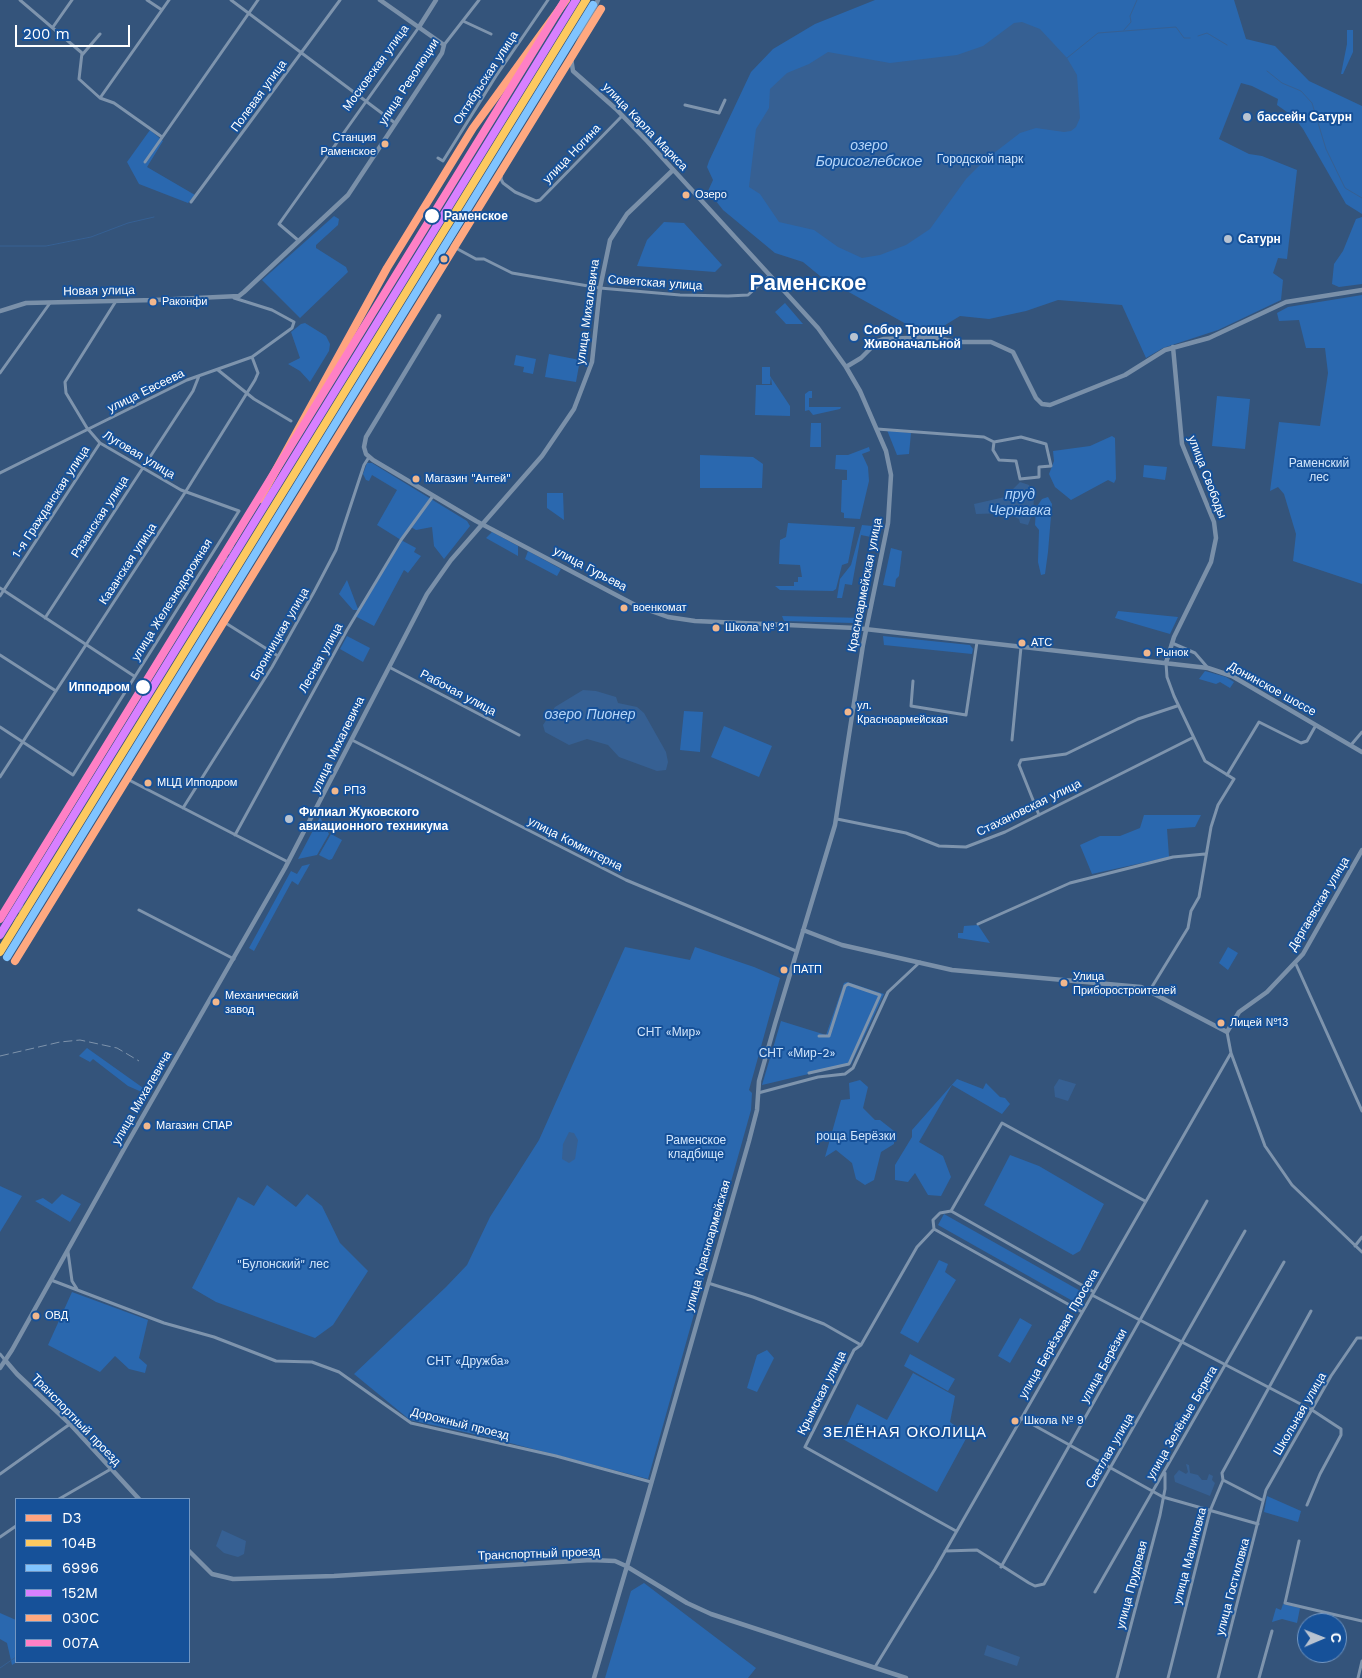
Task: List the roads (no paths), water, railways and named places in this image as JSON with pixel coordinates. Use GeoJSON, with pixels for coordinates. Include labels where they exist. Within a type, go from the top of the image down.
{"type":"FeatureCollection","features":[{"type":"Feature","properties":{"kind":"main road"},"geometry":{"type":"LineString","coordinates":[[380,0],[444,45]]}},
{"type":"Feature","properties":{"kind":"main road","name":"Московская улица"},"geometry":{"type":"LineString","coordinates":[[419,27],[436,0]]}},
{"type":"Feature","properties":{"kind":"main road"},"geometry":{"type":"LineString","coordinates":[[571,58],[598,0]]}},
{"type":"Feature","properties":{"kind":"main road","name":"улица Революции"},"geometry":{"type":"LineString","coordinates":[[229,296],[239,296],[244,292],[348,195],[430,71],[444,45]]}},
{"type":"Feature","properties":{"kind":"main road","name":"улица Карла Маркса"},"geometry":{"type":"LineString","coordinates":[[571,58],[573,71],[622,116],[770,275]]}},
{"type":"Feature","properties":{"kind":"main road","name":"улица Михалевича"},"geometry":{"type":"LineString","coordinates":[[0,1368],[288,862],[430,589],[483,523],[542,456],[574,409],[592,362],[600,288],[608,244],[617,226],[673,170]]}},
{"type":"Feature","properties":{"kind":"main road","name":"Красноармейская улица"},"geometry":{"type":"LineString","coordinates":[[770,275],[809,316],[846,367],[877,428],[890,462],[890,511],[866,629],[836,819],[803,930]]}},
{"type":"Feature","properties":{"kind":"main road"},"geometry":{"type":"LineString","coordinates":[[846,367],[861,358],[878,341],[884,339],[933,337],[956,342],[991,342],[1013,352],[1036,398],[1046,404],[1056,403],[1125,375],[1173,347],[1209,338],[1286,302],[1362,290]]}},
{"type":"Feature","properties":{"kind":"main road","name":"Новая улица"},"geometry":{"type":"LineString","coordinates":[[0,311],[21,304],[50,302],[229,296]]}},
{"type":"Feature","properties":{"kind":"main road"},"geometry":{"type":"LineString","coordinates":[[369,457],[364,451],[366,437],[439,316]]}},
{"type":"Feature","properties":{"kind":"main road","name":"улица Свободы"},"geometry":{"type":"LineString","coordinates":[[1166,663],[1172,643],[1211,562],[1216,538],[1214,522],[1182,444],[1173,347]]}},
{"type":"Feature","properties":{"kind":"main road","name":"улица Гурьева"},"geometry":{"type":"LineString","coordinates":[[369,457],[433,496],[630,602],[659,614],[708,622],[866,629],[1166,663]]}},
{"type":"Feature","properties":{"kind":"main road","name":"Донинское шоссе"},"geometry":{"type":"LineString","coordinates":[[1166,663],[1208,668],[1232,676],[1362,752]]}},
{"type":"Feature","properties":{"kind":"main road","name":"Дергаевская улица"},"geometry":{"type":"LineString","coordinates":[[1227,1030],[1239,1012],[1267,992],[1303,954],[1362,850]]}},
{"type":"Feature","properties":{"kind":"main road"},"geometry":{"type":"LineString","coordinates":[[803,930],[842,946],[921,961],[952,970],[1112,984],[1150,990],[1227,1030]]}},
{"type":"Feature","properties":{"kind":"main road","name":"улица Красноармейская"},"geometry":{"type":"LineString","coordinates":[[626,1566],[652,1482],[757,1110],[758,1093],[775,1024],[803,930]]}},
{"type":"Feature","properties":{"kind":"main road","name":"Транспортный проезд"},"geometry":{"type":"LineString","coordinates":[[5,1360],[17,1374],[70,1424],[138,1498]]}},
{"type":"Feature","properties":{"kind":"main road","name":"Транспортный проезд"},"geometry":{"type":"LineString","coordinates":[[190,1552],[212,1574],[228,1579],[334,1576],[591,1560],[615,1561],[712,1614],[906,1678]]}},
{"type":"Feature","properties":{"kind":"main road"},"geometry":{"type":"LineString","coordinates":[[594,1678],[626,1566]]}},
{"type":"Feature","properties":{"kind":"street"},"geometry":{"type":"LineString","coordinates":[[20,0],[53,27],[82,55]]}},
{"type":"Feature","properties":{"kind":"street"},"geometry":{"type":"LineString","coordinates":[[53,27],[72,0]]}},
{"type":"Feature","properties":{"kind":"street"},"geometry":{"type":"LineString","coordinates":[[147,0],[162,10]]}},
{"type":"Feature","properties":{"kind":"street"},"geometry":{"type":"LineString","coordinates":[[100,98],[169,0]]}},
{"type":"Feature","properties":{"kind":"street"},"geometry":{"type":"LineString","coordinates":[[231,0],[395,123]]}},
{"type":"Feature","properties":{"kind":"street"},"geometry":{"type":"LineString","coordinates":[[145,162],[258,0]]}},
{"type":"Feature","properties":{"kind":"street","name":"Полевая улица"},"geometry":{"type":"LineString","coordinates":[[192,202],[340,0]]}},
{"type":"Feature","properties":{"kind":"street","name":"улица Революции"},"geometry":{"type":"LineString","coordinates":[[444,45],[479,0]]}},
{"type":"Feature","properties":{"kind":"street","name":"Октябрьская улица"},"geometry":{"type":"LineString","coordinates":[[438,158],[443,161],[496,76],[548,0]]}},
{"type":"Feature","properties":{"kind":"street"},"geometry":{"type":"LineString","coordinates":[[463,21],[491,34]]}},
{"type":"Feature","properties":{"kind":"street","name":"Московская улица"},"geometry":{"type":"LineString","coordinates":[[299,241],[279,224],[419,27]]}},
{"type":"Feature","properties":{"kind":"street"},"geometry":{"type":"LineString","coordinates":[[100,34],[82,55],[79,79],[100,98],[114,103],[162,137]]}},
{"type":"Feature","properties":{"kind":"street","name":"улица Ногина"},"geometry":{"type":"LineString","coordinates":[[571,58],[559,72],[502,171],[501,179],[506,186],[534,200],[540,200],[622,116]]}},
{"type":"Feature","properties":{"kind":"street"},"geometry":{"type":"LineString","coordinates":[[685,105],[719,112],[725,100]]}},
{"type":"Feature","properties":{"kind":"street","name":"Советская улица"},"geometry":{"type":"LineString","coordinates":[[485,194],[452,246],[475,259],[484,259],[519,274],[600,288],[680,295],[744,297],[770,275]]}},
{"type":"Feature","properties":{"kind":"street","name":"улица Евсеева"},"geometry":{"type":"LineString","coordinates":[[0,473],[87,428],[199,375],[252,357],[292,328],[294,322],[272,310],[229,296]]}},
{"type":"Feature","properties":{"kind":"street","name":"Луговая улица"},"geometry":{"type":"LineString","coordinates":[[116,301],[66,382],[66,393],[87,428],[100,443],[181,490],[186,490],[239,511]]}},
{"type":"Feature","properties":{"kind":"street"},"geometry":{"type":"LineString","coordinates":[[0,373],[50,302]]}},
{"type":"Feature","properties":{"kind":"street","name":"Казанская улица"},"geometry":{"type":"LineString","coordinates":[[0,777],[186,490],[258,374],[252,357]]}},
{"type":"Feature","properties":{"kind":"street"},"geometry":{"type":"LineString","coordinates":[[218,370],[245,393],[291,421]]}},
{"type":"Feature","properties":{"kind":"street","name":"Рязанская улица"},"geometry":{"type":"LineString","coordinates":[[46,618],[193,391],[199,375]]}},
{"type":"Feature","properties":{"kind":"street"},"geometry":{"type":"LineString","coordinates":[[877,428],[984,437],[994,442],[1021,437],[1046,444],[1050,466],[1039,467],[1039,477],[1020,479],[1016,461],[999,460],[994,450],[994,442]]}},
{"type":"Feature","properties":{"kind":"street","name":"1-я Гражданская улица"},"geometry":{"type":"LineString","coordinates":[[0,596],[2,590],[100,443]]}},
{"type":"Feature","properties":{"kind":"street","name":"Бронницкая улица"},"geometry":{"type":"LineString","coordinates":[[183,808],[278,656],[336,550],[364,465],[369,457]]}},
{"type":"Feature","properties":{"kind":"street","name":"Лесная улица"},"geometry":{"type":"LineString","coordinates":[[235,835],[355,616],[401,540],[433,496]]}},
{"type":"Feature","properties":{"kind":"street","name":"улица Железнодорожная"},"geometry":{"type":"LineString","coordinates":[[22,742],[73,774],[239,511]]}},
{"type":"Feature","properties":{"kind":"street"},"geometry":{"type":"LineString","coordinates":[[254,576],[224,622],[129,780],[288,862]]}},
{"type":"Feature","properties":{"kind":"street"},"geometry":{"type":"LineString","coordinates":[[2,590],[134,676]]}},
{"type":"Feature","properties":{"kind":"street"},"geometry":{"type":"LineString","coordinates":[[224,622],[278,656]]}},
{"type":"Feature","properties":{"kind":"street"},"geometry":{"type":"LineString","coordinates":[[913,681],[911,706],[966,715],[977,642]]}},
{"type":"Feature","properties":{"kind":"street"},"geometry":{"type":"LineString","coordinates":[[1172,643],[1195,653],[1208,668]]}},
{"type":"Feature","properties":{"kind":"street"},"geometry":{"type":"LineString","coordinates":[[1012,740],[1021,647]]}},
{"type":"Feature","properties":{"kind":"street"},"geometry":{"type":"LineString","coordinates":[[0,655],[56,691]]}},
{"type":"Feature","properties":{"kind":"street"},"geometry":{"type":"LineString","coordinates":[[1150,990],[1188,928],[1191,911],[1199,897],[1206,854],[1218,806],[1234,779],[1205,761],[1177,706],[1169,685],[1166,663]]}},
{"type":"Feature","properties":{"kind":"street","name":"Рабочая улица"},"geometry":{"type":"LineString","coordinates":[[388,667],[519,735]]}},
{"type":"Feature","properties":{"kind":"street"},"geometry":{"type":"LineString","coordinates":[[1039,815],[1019,765],[1021,760],[1066,754],[1138,719],[1177,706]]}},
{"type":"Feature","properties":{"kind":"street"},"geometry":{"type":"LineString","coordinates":[[1227,775],[1259,722],[1301,743],[1307,741],[1316,725]]}},
{"type":"Feature","properties":{"kind":"street"},"geometry":{"type":"LineString","coordinates":[[0,727],[22,742]]}},
{"type":"Feature","properties":{"kind":"street"},"geometry":{"type":"LineString","coordinates":[[1351,745],[1362,732]]}},
{"type":"Feature","properties":{"kind":"street","name":"Стахановская улица"},"geometry":{"type":"LineString","coordinates":[[836,819],[906,833],[939,846],[966,847],[989,839],[1039,815],[1192,738]]}},
{"type":"Feature","properties":{"kind":"street","name":"улица Коминтерна"},"geometry":{"type":"LineString","coordinates":[[352,740],[626,880],[796,951]]}},
{"type":"Feature","properties":{"kind":"street"},"geometry":{"type":"LineString","coordinates":[[978,924],[1070,883],[1173,857],[1206,854]]}},
{"type":"Feature","properties":{"kind":"street"},"geometry":{"type":"LineString","coordinates":[[139,910],[234,959]]}},
{"type":"Feature","properties":{"kind":"street"},"geometry":{"type":"LineString","coordinates":[[758,1093],[818,1077],[844,1074],[853,1068],[888,992],[921,961]]}},
{"type":"Feature","properties":{"kind":"street"},"geometry":{"type":"LineString","coordinates":[[1295,962],[1362,1111]]}},
{"type":"Feature","properties":{"kind":"street"},"geometry":{"type":"LineString","coordinates":[[809,1073],[849,1064],[880,995],[848,984],[845,986],[829,1036],[819,1036]]}},
{"type":"Feature","properties":{"kind":"street"},"geometry":{"type":"LineString","coordinates":[[1227,1030],[1231,1053],[1265,1146],[1292,1185],[1362,1252]]}},
{"type":"Feature","properties":{"kind":"street","name":"улица Берёзовая Просека"},"geometry":{"type":"LineString","coordinates":[[875,1667],[945,1551],[1231,1053]]}},
{"type":"Feature","properties":{"kind":"street"},"geometry":{"type":"LineString","coordinates":[[1082,1312],[934,1229],[933,1220],[940,1214],[951,1211],[1002,1123],[1145,1202]]}},
{"type":"Feature","properties":{"kind":"street","name":"улица Берёзки"},"geometry":{"type":"LineString","coordinates":[[1001,1567],[1207,1200]]}},
{"type":"Feature","properties":{"kind":"street"},"geometry":{"type":"LineString","coordinates":[[951,1211],[1138,1320],[1312,1410],[1339,1426],[1342,1433],[1328,1463],[1320,1474],[1307,1505]]}},
{"type":"Feature","properties":{"kind":"street","name":"Крымская улица"},"geometry":{"type":"LineString","coordinates":[[934,1229],[917,1247],[861,1345],[854,1350],[805,1447],[956,1531]]}},
{"type":"Feature","properties":{"kind":"street","name":"Светлая улица"},"geometry":{"type":"LineString","coordinates":[[945,1551],[978,1550],[1001,1567],[1035,1586],[1044,1584],[1245,1231]]}},
{"type":"Feature","properties":{"kind":"street"},"geometry":{"type":"LineString","coordinates":[[1355,1246],[1362,1237]]}},
{"type":"Feature","properties":{"kind":"street"},"geometry":{"type":"LineString","coordinates":[[67,1249],[72,1281],[81,1292]]}},
{"type":"Feature","properties":{"kind":"street","name":"улица Зелёные Берега"},"geometry":{"type":"LineString","coordinates":[[1095,1592],[1284,1262]]}},
{"type":"Feature","properties":{"kind":"street","name":"Дорожный проезд"},"geometry":{"type":"LineString","coordinates":[[51,1280],[276,1361],[312,1362],[339,1372],[411,1423],[556,1456],[652,1482]]}},
{"type":"Feature","properties":{"kind":"street"},"geometry":{"type":"LineString","coordinates":[[708,1283],[753,1296],[824,1324],[861,1345]]}},
{"type":"Feature","properties":{"kind":"street","name":"улица Малиновка"},"geometry":{"type":"LineString","coordinates":[[1168,1678],[1210,1511],[1223,1480],[1222,1473],[1311,1311]]}},
{"type":"Feature","properties":{"kind":"street","name":"Школьная улица"},"geometry":{"type":"LineString","coordinates":[[1262,1500],[1312,1410],[1357,1338],[1362,1338]]}},
{"type":"Feature","properties":{"kind":"street","name":"Транспортный проезд"},"geometry":{"type":"LineString","coordinates":[[0,1354],[5,1360]]}},
{"type":"Feature","properties":{"kind":"street"},"geometry":{"type":"LineString","coordinates":[[1021,1418],[1163,1497],[1258,1524]]}},
{"type":"Feature","properties":{"kind":"street"},"geometry":{"type":"LineString","coordinates":[[0,1474],[70,1424]]}},
{"type":"Feature","properties":{"kind":"street"},"geometry":{"type":"LineString","coordinates":[[61,1498],[111,1468]]}},
{"type":"Feature","properties":{"kind":"street","name":"улица Прудовая"},"geometry":{"type":"LineString","coordinates":[[1117,1678],[1163,1497],[1165,1472]]}},
{"type":"Feature","properties":{"kind":"street"},"geometry":{"type":"LineString","coordinates":[[1223,1480],[1262,1500]]}},
{"type":"Feature","properties":{"kind":"street","name":"улица Гостиловка"},"geometry":{"type":"LineString","coordinates":[[1218,1678],[1258,1524],[1262,1500]]}},
{"type":"Feature","properties":{"kind":"street"},"geometry":{"type":"LineString","coordinates":[[0,1537],[15,1527]]}},
{"type":"Feature","properties":{"kind":"street"},"geometry":{"type":"LineString","coordinates":[[1298,1541],[1285,1603],[1362,1621]]}},
{"type":"Feature","properties":{"kind":"street"},"geometry":{"type":"LineString","coordinates":[[1259,1678],[1272,1631]]}},
{"type":"Feature","properties":{"kind":"street"},"geometry":{"type":"LineString","coordinates":[[1358,1678],[1362,1661]]}},
{"type":"Feature","properties":{"kind":"water","name":"озеро Борисоглебское"},"geometry":{"type":"Polygon","coordinates":[[[1022,22],[1040,29],[1067,58],[1077,75],[1080,118],[1076,127],[1071,131],[1064,132],[1036,128],[1020,133],[985,160],[966,179],[930,229],[906,245],[880,255],[862,258],[838,247],[814,230],[779,222],[760,194],[749,187],[756,129],[769,108],[770,89],[787,73],[809,64],[828,52],[890,63],[957,55],[983,46],[1014,23],[1022,22]]]}},
{"type":"Feature","properties":{"kind":"water","name":"пруд Чернавка"},"geometry":{"type":"Polygon","coordinates":[[[1020,482],[1029,485],[1034,498],[1033,512],[1028,525],[1020,523],[1019,519],[1007,513],[976,514],[974,504],[1005,497],[1020,482]]]}},
{"type":"Feature","properties":{"kind":"water","name":"озеро Пионер"},"geometry":{"type":"Polygon","coordinates":[[[583,690],[596,691],[616,697],[618,703],[637,707],[644,713],[666,752],[668,762],[666,770],[657,771],[619,757],[608,745],[587,739],[569,745],[545,732],[543,725],[555,707],[583,690]]]}},
{"type":"Feature","properties":{"kind":"water"},"geometry":{"type":"Polygon","coordinates":[[[1059,1079],[1076,1084],[1068,1101],[1055,1097],[1054,1087],[1059,1079]]]}},
{"type":"Feature","properties":{"kind":"water"},"geometry":{"type":"Polygon","coordinates":[[[569,1132],[574,1133],[578,1140],[575,1159],[569,1163],[562,1159],[563,1144],[569,1132]]]}},
{"type":"Feature","properties":{"kind":"water"},"geometry":{"type":"Polygon","coordinates":[[[1186,1464],[1189,1465],[1190,1473],[1198,1475],[1202,1480],[1207,1480],[1209,1474],[1213,1476],[1212,1480],[1215,1483],[1210,1496],[1175,1482],[1174,1476],[1179,1470],[1186,1474],[1188,1472],[1186,1464]]]}},
{"type":"Feature","properties":{"kind":"water"},"geometry":{"type":"Polygon","coordinates":[[[222,1530],[246,1541],[244,1554],[238,1557],[224,1553],[216,1546],[222,1530]]]}},
{"type":"Feature","properties":{"kind":"water"},"geometry":{"type":"Polygon","coordinates":[[[987,1645],[1020,1657],[1017,1666],[984,1655],[987,1645]]]}},
{"type":"Feature","properties":{"kind":"waterway"},"geometry":{"type":"LineString","coordinates":[[1124,30],[1131,22],[1130,16],[1137,0]]}},
{"type":"Feature","properties":{"kind":"waterway"},"geometry":{"type":"LineString","coordinates":[[1067,58],[1098,33],[1176,27],[1184,38],[1190,38]]}},
{"type":"Feature","properties":{"kind":"waterway"},"geometry":{"type":"LineString","coordinates":[[1198,36],[1207,33],[1227,45]]}},
{"type":"Feature","properties":{"kind":"waterway"},"geometry":{"type":"LineString","coordinates":[[1267,71],[1282,83],[1301,91],[1312,103],[1326,149],[1345,188],[1362,198]]}},
{"type":"Feature","properties":{"kind":"waterway"},"geometry":{"type":"LineString","coordinates":[[0,246],[46,246],[91,237],[128,223],[154,217]]}},
{"type":"Feature","properties":{"kind":"waterway"},"geometry":{"type":"LineString","coordinates":[[0,1668],[15,1658]]}},
{"type":"Feature","properties":{"kind":"railway"},"geometry":{"type":"LineString","coordinates":[[7,936],[39,874],[188,627],[260,499]]}},
{"type":"Feature","properties":{"kind":"railway"},"geometry":{"type":"LineString","coordinates":[[0,1056],[60,1042],[80,1040],[117,1048],[139,1061]]}},
{"type":"Feature","properties":{"kind":"place","name":"бассейн Сатурн"},"geometry":{"type":"Point","coordinates":[1247,117]}},
{"type":"Feature","properties":{"kind":"place","name":"Станция Раменское"},"geometry":{"type":"Point","coordinates":[385,144]}},
{"type":"Feature","properties":{"kind":"place","name":"Озеро"},"geometry":{"type":"Point","coordinates":[686,195]}},
{"type":"Feature","properties":{"kind":"place","name":"Раменское"},"geometry":{"type":"Point","coordinates":[432,216]}},
{"type":"Feature","properties":{"kind":"place","name":"Сатурн"},"geometry":{"type":"Point","coordinates":[1228,239]}},
{"type":"Feature","properties":{"kind":"place","name":"Раконфи"},"geometry":{"type":"Point","coordinates":[153,302]}},
{"type":"Feature","properties":{"kind":"place","name":"Собор Троицы Живоначальной"},"geometry":{"type":"Point","coordinates":[854,337]}},
{"type":"Feature","properties":{"kind":"place","name":"Магазин \"Антей\""},"geometry":{"type":"Point","coordinates":[416,479]}},
{"type":"Feature","properties":{"kind":"place","name":"военкомат"},"geometry":{"type":"Point","coordinates":[624,608]}},
{"type":"Feature","properties":{"kind":"place","name":"Школа № 21"},"geometry":{"type":"Point","coordinates":[716,628]}},
{"type":"Feature","properties":{"kind":"place","name":"АТС"},"geometry":{"type":"Point","coordinates":[1022,643]}},
{"type":"Feature","properties":{"kind":"place","name":"Рынок"},"geometry":{"type":"Point","coordinates":[1147,653]}},
{"type":"Feature","properties":{"kind":"place","name":"Ипподром"},"geometry":{"type":"Point","coordinates":[143,687]}},
{"type":"Feature","properties":{"kind":"place","name":"ул. Красноармейская"},"geometry":{"type":"Point","coordinates":[848,712]}},
{"type":"Feature","properties":{"kind":"place","name":"МЦД Ипподром"},"geometry":{"type":"Point","coordinates":[148,783]}},
{"type":"Feature","properties":{"kind":"place","name":"РПЗ"},"geometry":{"type":"Point","coordinates":[335,791]}},
{"type":"Feature","properties":{"kind":"place","name":"Филиал Жуковского авиационного техникума"},"geometry":{"type":"Point","coordinates":[289,819]}},
{"type":"Feature","properties":{"kind":"place","name":"ПАТП"},"geometry":{"type":"Point","coordinates":[784,970]}},
{"type":"Feature","properties":{"kind":"place","name":"Улица Приборостроителей"},"geometry":{"type":"Point","coordinates":[1064,983]}},
{"type":"Feature","properties":{"kind":"place","name":"Механический завод"},"geometry":{"type":"Point","coordinates":[216,1002]}},
{"type":"Feature","properties":{"kind":"place","name":"Лицей №13"},"geometry":{"type":"Point","coordinates":[1221,1023]}},
{"type":"Feature","properties":{"kind":"place","name":"Магазин СПАР"},"geometry":{"type":"Point","coordinates":[147,1126]}},
{"type":"Feature","properties":{"kind":"place","name":"ОВД"},"geometry":{"type":"Point","coordinates":[36,1316]}},
{"type":"Feature","properties":{"kind":"place","name":"Школа № 9"},"geometry":{"type":"Point","coordinates":[1015,1421]}},
{"type":"Feature","properties":{"kind":"district","name":"Раменское"},"geometry":{"type":"Point","coordinates":[808,284]}},
{"type":"Feature","properties":{"kind":"district","name":"ЗЕЛЁНАЯ ОКОЛИЦА"},"geometry":{"type":"Point","coordinates":[905,1433]}},
{"type":"Feature","properties":{"kind":"park label","name":"Городской парк"},"geometry":{"type":"Point","coordinates":[980,159]}},
{"type":"Feature","properties":{"kind":"park label","name":"Раменский лес"},"geometry":{"type":"Point","coordinates":[1319,470]}},
{"type":"Feature","properties":{"kind":"park label","name":"СНТ «Мир»"},"geometry":{"type":"Point","coordinates":[669,1032]}},
{"type":"Feature","properties":{"kind":"park label","name":"СНТ «Мир-2»"},"geometry":{"type":"Point","coordinates":[797,1053]}},
{"type":"Feature","properties":{"kind":"park label","name":"роща Берёзки"},"geometry":{"type":"Point","coordinates":[856,1136]}},
{"type":"Feature","properties":{"kind":"park label","name":"Раменское кладбище"},"geometry":{"type":"Point","coordinates":[696,1147]}},
{"type":"Feature","properties":{"kind":"park label","name":"\"Булонский\" лес"},"geometry":{"type":"Point","coordinates":[283,1264]}},
{"type":"Feature","properties":{"kind":"park label","name":"СНТ «Дружба»"},"geometry":{"type":"Point","coordinates":[468,1361]}}]}
